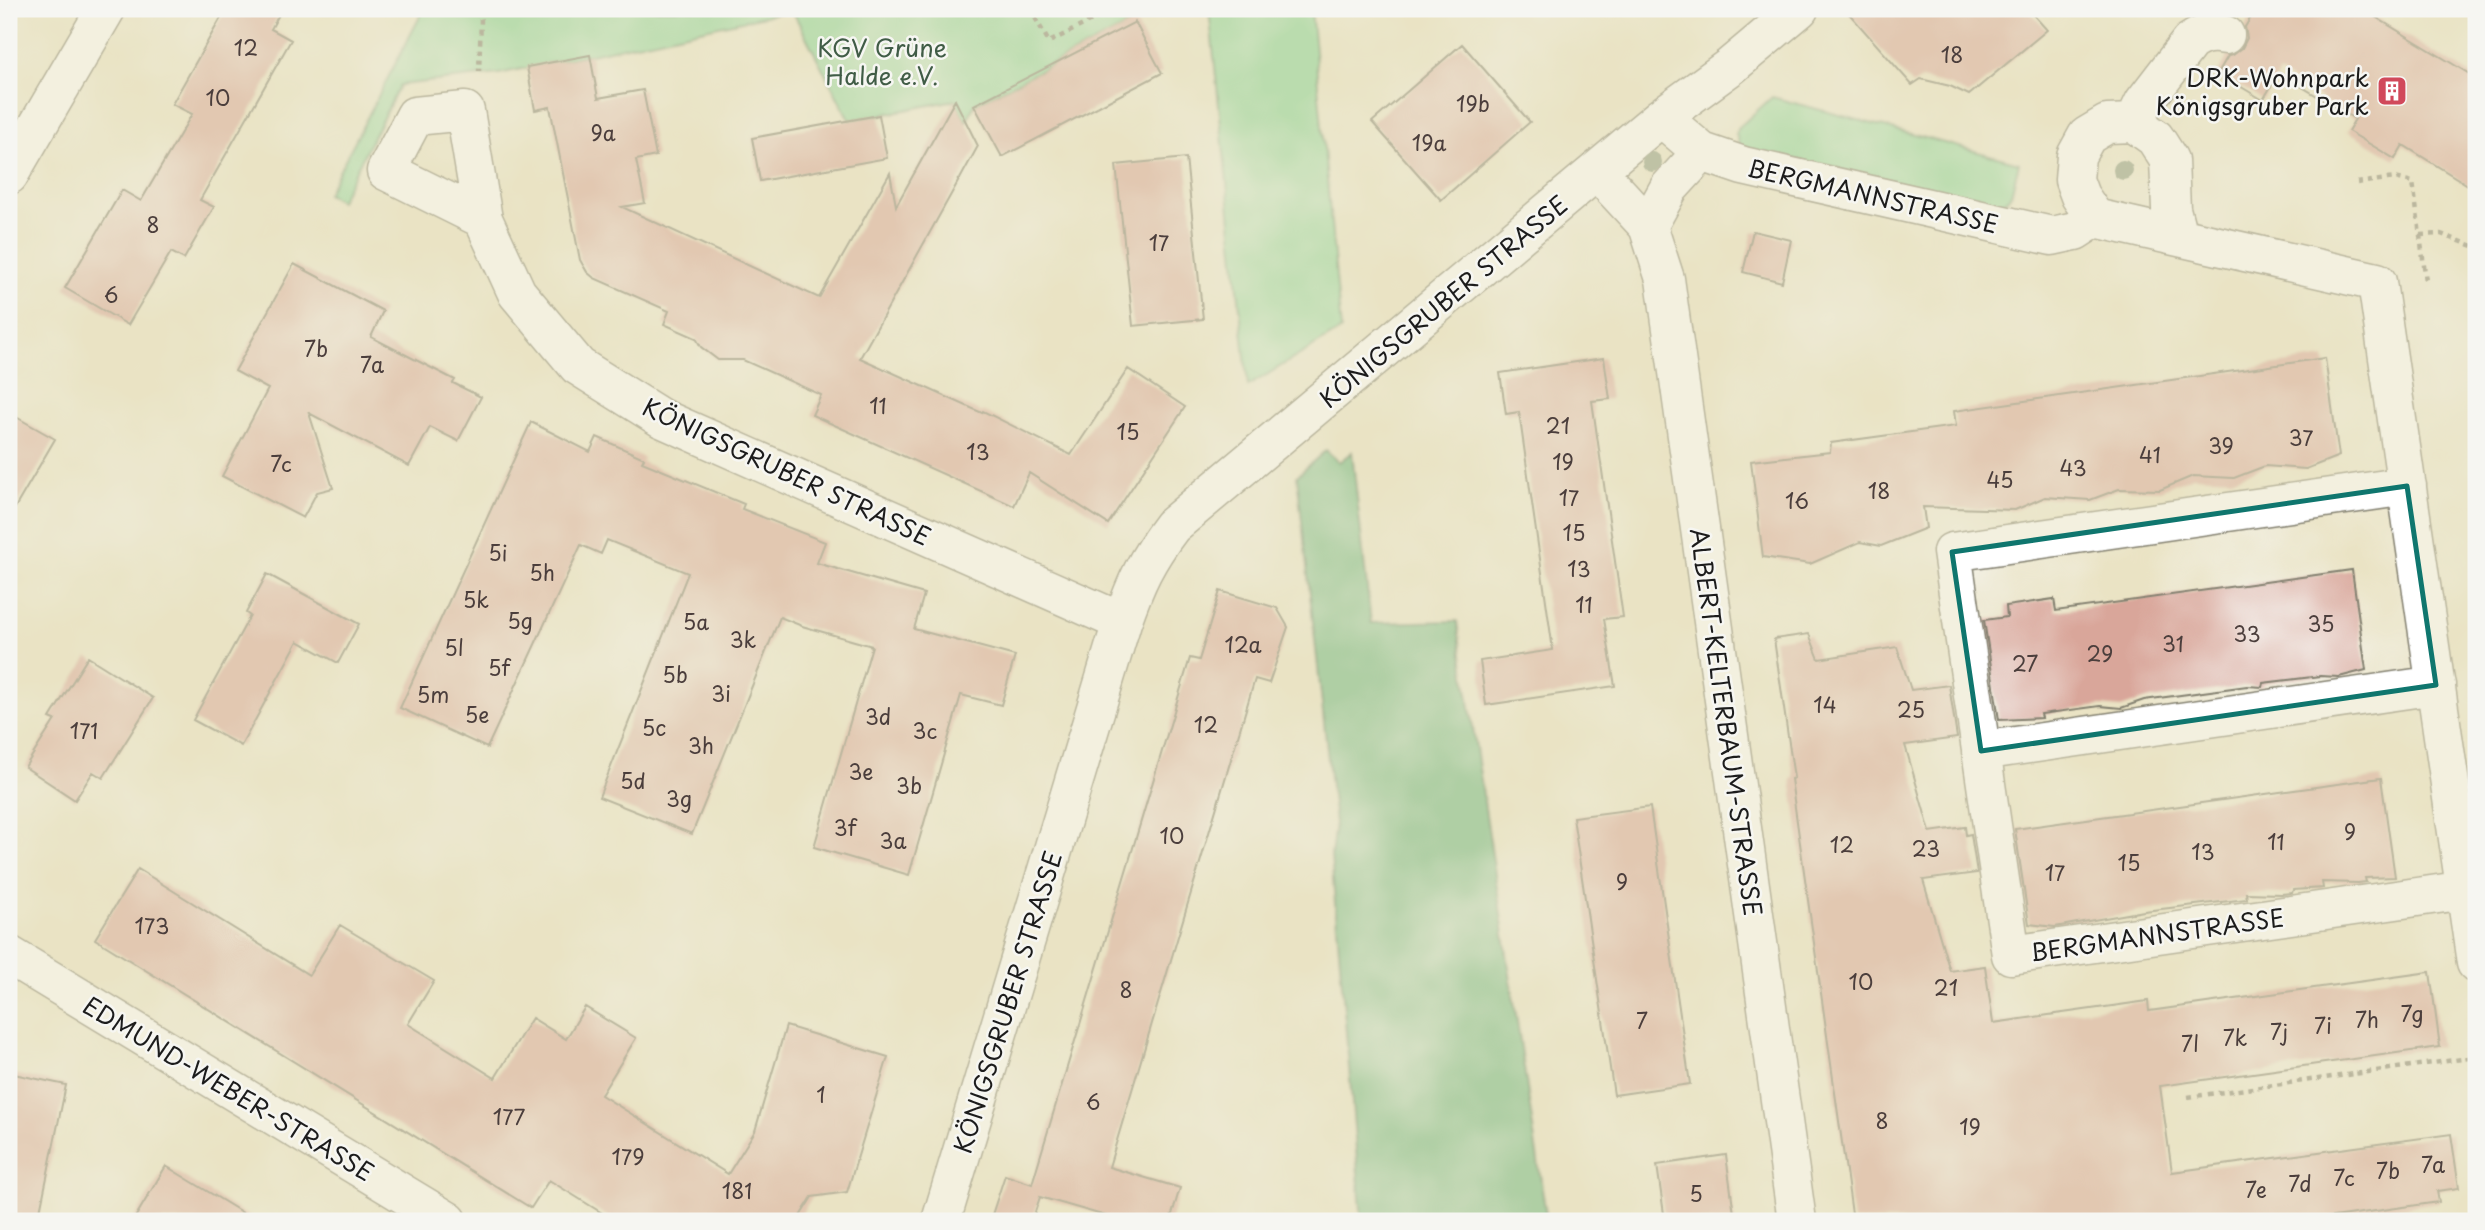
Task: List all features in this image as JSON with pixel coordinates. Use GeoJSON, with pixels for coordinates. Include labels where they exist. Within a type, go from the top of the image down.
{"type":"FeatureCollection","features":[{"type":"Feature","properties":{"kind":"street"},"geometry":{"type":"LineString","coordinates":[[9,175],[106,9]]}},
{"type":"Feature","properties":{"kind":"street","name":"KÖNIGSGRUBER STRASSE"},"geometry":{"type":"LineString","coordinates":[[941,1221],[1122,622],[1136,580],[1150,554],[1172,527],[1661,117],[1731,66],[1799,9]]}},
{"type":"Feature","properties":{"kind":"street"},"geometry":{"type":"LineString","coordinates":[[2134,123],[2144,102],[2190,42],[2199,36],[2212,33],[2225,35]]}},
{"type":"Feature","properties":{"kind":"street"},"geometry":{"type":"LineString","coordinates":[[465,111],[415,116],[386,171],[484,219]]}},
{"type":"Feature","properties":{"kind":"street","name":"KÖNIGSGRUBER STRASSE"},"geometry":{"type":"LineString","coordinates":[[465,111],[484,219],[517,293],[578,366],[660,418],[1122,622]]}},
{"type":"Feature","properties":{"kind":"street","name":"BERGMANNSTRASSE"},"geometry":{"type":"LineString","coordinates":[[1661,117],[1702,152],[1743,166],[2052,236],[2075,231],[2095,218]]}},
{"type":"Feature","properties":{"kind":"street"},"geometry":{"type":"LineString","coordinates":[[2178,236],[2171,209],[2169,160],[2155,138],[2134,123],[2107,124],[2087,136],[2076,156],[2074,180],[2080,196],[2095,218],[2377,282],[2476,962]]}},
{"type":"Feature","properties":{"kind":"street"},"geometry":{"type":"LineString","coordinates":[[1648,226],[1669,188],[1702,152]]}},
{"type":"Feature","properties":{"kind":"street","name":"ALBERT-KELTERBAUM-STRASSE"},"geometry":{"type":"LineString","coordinates":[[1597,171],[1648,226],[1665,279],[1797,1221]]}},
{"type":"Feature","properties":{"kind":"street","name":"BERGMANNSTRASSE"},"geometry":{"type":"LineString","coordinates":[[2407,486],[1952,552],[1981,751],[2011,955],[2466,890]]}},
{"type":"Feature","properties":{"kind":"street"},"geometry":{"type":"LineString","coordinates":[[1981,751],[2436,685]]}},
{"type":"Feature","properties":{"kind":"street","name":"EDMUND-WEBER-STRASSE"},"geometry":{"type":"LineString","coordinates":[[9,955],[448,1221]]}},
{"type":"Feature","properties":{"kind":"path"},"geometry":{"type":"LineString","coordinates":[[465,111],[479,69],[481,20],[478,9]]}},
{"type":"Feature","properties":{"kind":"path"},"geometry":{"type":"LineString","coordinates":[[1030,9],[1049,42],[1115,9]]}},
{"type":"Feature","properties":{"kind":"path"},"geometry":{"type":"LineString","coordinates":[[2357,183],[2395,178],[2413,182],[2426,282]]}},
{"type":"Feature","properties":{"kind":"path"},"geometry":{"type":"LineString","coordinates":[[2420,235],[2441,234],[2476,247]]}},
{"type":"Feature","properties":{"kind":"path"},"geometry":{"type":"LineString","coordinates":[[2188,1097],[2476,1057]]}},
{"type":"Feature","properties":{"kind":"highlighted area"},"geometry":{"type":"Polygon","coordinates":[[[2407,486],[2436,685],[1981,751],[1952,552],[2407,486]]]}},
{"type":"Feature","properties":{"kind":"green space","name":"KGV Grüne Halde e.V."},"geometry":{"type":"Polygon","coordinates":[[[424,9],[1160,9],[975,104],[966,122],[955,100],[850,121],[792,10],[499,74],[400,85],[340,201],[327,194],[424,9]]]}},
{"type":"Feature","properties":{"kind":"green space"},"geometry":{"type":"Polygon","coordinates":[[[1209,9],[1311,9],[1341,330],[1248,386],[1209,9]]]}},
{"type":"Feature","properties":{"kind":"green space"},"geometry":{"type":"Polygon","coordinates":[[[1772,97],[2019,163],[2011,195],[1999,207],[1741,147],[1737,129],[1772,97]]]}},
{"type":"Feature","properties":{"kind":"green space"},"geometry":{"type":"Polygon","coordinates":[[[1326,450],[1339,462],[1352,452],[1371,623],[1457,621],[1547,1221],[1362,1221],[1331,856],[1335,823],[1297,476],[1326,450]]]}},
{"type":"Feature","properties":{"kind":"building"},"geometry":{"type":"Polygon","coordinates":[[[226,9],[282,9],[271,29],[291,40],[200,200],[214,207],[184,259],[171,252],[128,325],[65,288],[122,190],[141,201],[192,114],[172,104],[226,9]]]}},
{"type":"Feature","properties":{"kind":"building"},"geometry":{"type":"Polygon","coordinates":[[[1845,9],[2028,9],[2047,30],[1969,95],[1950,86],[1921,79],[1912,85],[1845,9]]]}},
{"type":"Feature","properties":{"kind":"building","name":"DRK-Wohnpark Königsgruber Park"},"geometry":{"type":"Polygon","coordinates":[[[2256,9],[2362,9],[2476,78],[2476,190],[2403,145],[2395,159],[2348,131],[2355,119],[2279,73],[2263,100],[2218,73],[2228,56],[2242,48],[2247,38],[2245,27],[2256,9]]]}},
{"type":"Feature","properties":{"kind":"building"},"geometry":{"type":"Polygon","coordinates":[[[1135,22],[1162,73],[1002,157],[974,105],[1135,22]]]}},
{"type":"Feature","properties":{"kind":"building"},"geometry":{"type":"Polygon","coordinates":[[[1462,44],[1530,122],[1441,200],[1372,122],[1462,44]]]}},
{"type":"Feature","properties":{"kind":"building"},"geometry":{"type":"Polygon","coordinates":[[[590,55],[598,98],[643,90],[656,156],[636,160],[645,203],[622,207],[819,298],[890,173],[896,206],[955,100],[978,146],[860,358],[982,413],[983,411],[1071,455],[1128,369],[1185,407],[1108,524],[1029,473],[1014,506],[812,415],[821,395],[743,360],[718,360],[701,347],[696,338],[664,324],[669,311],[594,278],[587,272],[580,260],[550,107],[535,110],[527,67],[590,55]]]}},
{"type":"Feature","properties":{"kind":"building"},"geometry":{"type":"Polygon","coordinates":[[[879,115],[887,158],[760,181],[752,138],[879,115]]]}},
{"type":"Feature","properties":{"kind":"building"},"geometry":{"type":"Polygon","coordinates":[[[1186,158],[1203,319],[1133,326],[1116,165],[1186,158]]]}},
{"type":"Feature","properties":{"kind":"building"},"geometry":{"type":"Polygon","coordinates":[[[1753,231],[1791,240],[1782,282],[1743,272],[1753,231]]]}},
{"type":"Feature","properties":{"kind":"building"},"geometry":{"type":"Polygon","coordinates":[[[294,264],[383,311],[371,337],[455,380],[453,383],[481,397],[458,441],[430,427],[409,466],[309,413],[333,488],[317,492],[303,518],[222,476],[268,389],[235,371],[294,264]]]}},
{"type":"Feature","properties":{"kind":"building"},"geometry":{"type":"Polygon","coordinates":[[[1604,358],[1610,399],[1592,401],[1623,617],[1604,619],[1615,686],[1486,705],[1480,661],[1553,650],[1519,412],[1506,414],[1500,373],[1604,358]]]}},
{"type":"Feature","properties":{"kind":"building"},"geometry":{"type":"Polygon","coordinates":[[[2325,358],[2339,456],[2306,469],[2265,466],[2234,478],[2193,476],[2160,490],[2119,489],[2090,500],[2045,497],[2015,510],[1923,507],[1926,528],[1881,546],[1860,542],[1810,564],[1763,557],[1751,461],[1830,452],[1831,443],[1956,426],[1954,411],[2325,358]]]}},
{"type":"Feature","properties":{"kind":"building"},"geometry":{"type":"Polygon","coordinates":[[[9,413],[55,439],[9,518],[9,413]]]}},
{"type":"Feature","properties":{"kind":"building"},"geometry":{"type":"Polygon","coordinates":[[[531,422],[590,452],[597,437],[644,458],[642,462],[744,504],[742,509],[825,542],[817,563],[924,594],[914,629],[1015,656],[1001,705],[961,695],[909,875],[814,847],[872,646],[780,617],[692,834],[599,797],[688,573],[607,540],[601,554],[581,545],[487,748],[400,708],[531,422]]]}},
{"type":"Feature","properties":{"kind":"building"},"geometry":{"type":"Polygon","coordinates":[[[2352,570],[2366,670],[2339,677],[2320,676],[2263,683],[2262,687],[2247,686],[2144,700],[2121,708],[2100,706],[2041,714],[2042,718],[1999,720],[1984,620],[2007,617],[2006,606],[2054,599],[2056,611],[2352,570]]]}},
{"type":"Feature","properties":{"kind":"building"},"geometry":{"type":"Polygon","coordinates":[[[267,574],[359,624],[338,663],[298,641],[241,746],[193,720],[250,616],[246,613],[267,574]]]}},
{"type":"Feature","properties":{"kind":"building"},"geometry":{"type":"Polygon","coordinates":[[[1220,591],[1277,608],[1288,627],[1269,683],[1255,679],[1109,1167],[1180,1188],[1170,1221],[1123,1221],[1040,1197],[1032,1221],[990,1221],[1005,1175],[1032,1184],[1190,658],[1199,660],[1220,591]]]}},
{"type":"Feature","properties":{"kind":"building"},"geometry":{"type":"Polygon","coordinates":[[[1809,634],[1819,659],[1897,647],[1911,690],[1949,685],[1957,738],[1905,745],[1930,832],[1965,827],[1966,835],[1971,834],[1977,873],[1923,880],[1950,971],[1985,966],[1993,1023],[2148,1001],[2149,1011],[2430,972],[2440,1047],[2160,1086],[2172,1172],[2451,1134],[2459,1188],[2437,1191],[2439,1202],[2305,1221],[1853,1221],[1774,639],[1809,634]]]}},
{"type":"Feature","properties":{"kind":"building"},"geometry":{"type":"Polygon","coordinates":[[[88,657],[153,698],[103,778],[93,772],[75,800],[25,767],[55,720],[50,718],[88,657]]]}},
{"type":"Feature","properties":{"kind":"building"},"geometry":{"type":"Polygon","coordinates":[[[2381,778],[2395,877],[2365,878],[2366,882],[2358,883],[2322,882],[2323,888],[2293,890],[2292,893],[2246,893],[2247,899],[2144,911],[2055,927],[2029,924],[2015,829],[2381,778]]]}},
{"type":"Feature","properties":{"kind":"building"},"geometry":{"type":"Polygon","coordinates":[[[1650,807],[1690,1084],[1614,1095],[1573,817],[1650,807]]]}},
{"type":"Feature","properties":{"kind":"building"},"geometry":{"type":"Polygon","coordinates":[[[138,869],[309,975],[340,925],[434,981],[408,1024],[495,1078],[532,1018],[566,1039],[585,1007],[636,1038],[601,1095],[728,1174],[755,1131],[786,1026],[888,1057],[847,1192],[812,1197],[797,1221],[615,1221],[549,1180],[531,1208],[95,939],[138,869]]]}},
{"type":"Feature","properties":{"kind":"building"},"geometry":{"type":"Polygon","coordinates":[[[9,1073],[66,1085],[38,1221],[9,1221],[9,1073]]]}},
{"type":"Feature","properties":{"kind":"building"},"geometry":{"type":"Polygon","coordinates":[[[1726,1155],[1735,1221],[1665,1221],[1657,1165],[1726,1155]]]}},
{"type":"Feature","properties":{"kind":"building"},"geometry":{"type":"Polygon","coordinates":[[[166,1166],[256,1221],[133,1221],[166,1166]]]}},
{"type":"Feature","properties":{"kind":"place","name":"DRK-Wohnpark Königsgruber Park"},"geometry":{"type":"Point","coordinates":[2392,91]}}]}
